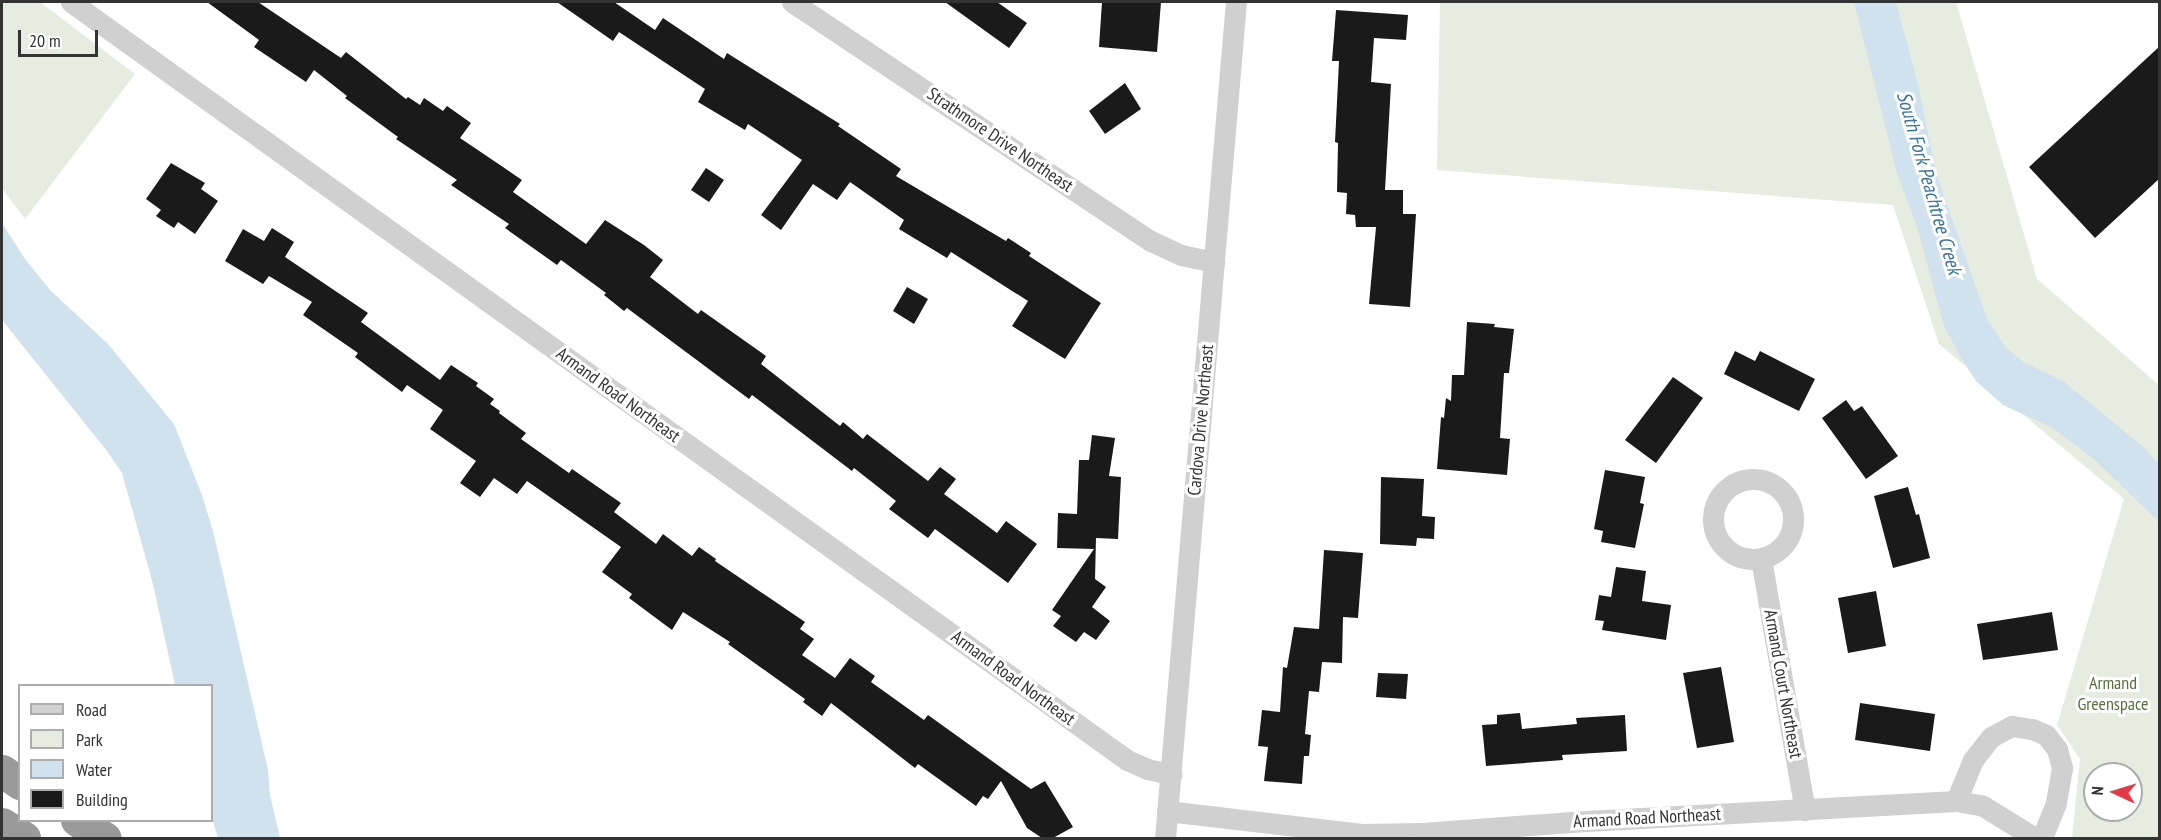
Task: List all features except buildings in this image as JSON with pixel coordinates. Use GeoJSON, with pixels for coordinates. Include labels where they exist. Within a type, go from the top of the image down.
{"type":"FeatureCollection","features":[{"type":"Feature","properties":{"kind":"highway"},"geometry":{"type":"LineString","coordinates":[[2,771],[18,782]]}},
{"type":"Feature","properties":{"kind":"highway"},"geometry":{"type":"LineString","coordinates":[[80,822],[105,838]]}},
{"type":"Feature","properties":{"kind":"highway"},"geometry":{"type":"LineString","coordinates":[[2,824],[24,838]]}},
{"type":"Feature","properties":{"kind":"street","name":"Armand Road Northeast"},"geometry":{"type":"LineString","coordinates":[[71,2],[1127,760],[1147,770],[1171,774]]}},
{"type":"Feature","properties":{"kind":"street","name":"Strathmore Drive Northeast"},"geometry":{"type":"LineString","coordinates":[[792,2],[1151,241],[1181,255],[1214,262]]}},
{"type":"Feature","properties":{"kind":"street","name":"Cardova Drive Northeast"},"geometry":{"type":"LineString","coordinates":[[1165,838],[1236,2]]}},
{"type":"Feature","properties":{"kind":"street","name":"Armand Court Northeast"},"geometry":{"type":"LineString","coordinates":[[1761,559],[1805,810]]}},
{"type":"Feature","properties":{"kind":"street"},"geometry":{"type":"LineString","coordinates":[[1956,801],[1973,760],[1991,737],[2012,726],[2032,729],[2046,735],[2057,749],[2062,768],[2056,803],[2042,838]]}},
{"type":"Feature","properties":{"kind":"street","name":"Armand Road Northeast"},"geometry":{"type":"LineString","coordinates":[[1167,811],[1362,834],[1586,830],[1805,810],[1956,801],[1983,806],[2035,838]]}},
{"type":"Feature","properties":{"kind":"green space"},"geometry":{"type":"Polygon","coordinates":[[[2,2],[40,2],[135,74],[25,219],[2,188],[2,2]]]}},
{"type":"Feature","properties":{"kind":"green space","name":"Armand Greenspace"},"geometry":{"type":"Polygon","coordinates":[[[1440,2],[1956,2],[2037,279],[2159,385],[2159,838],[2072,838],[2080,759],[2057,725],[2124,499],[1939,344],[1893,205],[1437,170],[1440,2]]]}},
{"type":"Feature","properties":{"kind":"water","name":"South Fork Peachtree Creek"},"geometry":{"type":"Polygon","coordinates":[[[1854,2],[1896,2],[1919,89],[1936,173],[1987,319],[2006,348],[2025,363],[2063,381],[2142,446],[2159,464],[2159,522],[2094,459],[2053,428],[2003,405],[1976,381],[1961,358],[1944,326],[1917,227],[1897,173],[1854,2]]]}},
{"type":"Feature","properties":{"kind":"water"},"geometry":{"type":"Polygon","coordinates":[[[2,223],[25,259],[50,290],[108,344],[174,424],[203,498],[214,535],[268,770],[270,795],[280,838],[218,838],[213,821],[213,684],[175,684],[153,584],[122,473],[2,320],[2,223]]]}}]}
